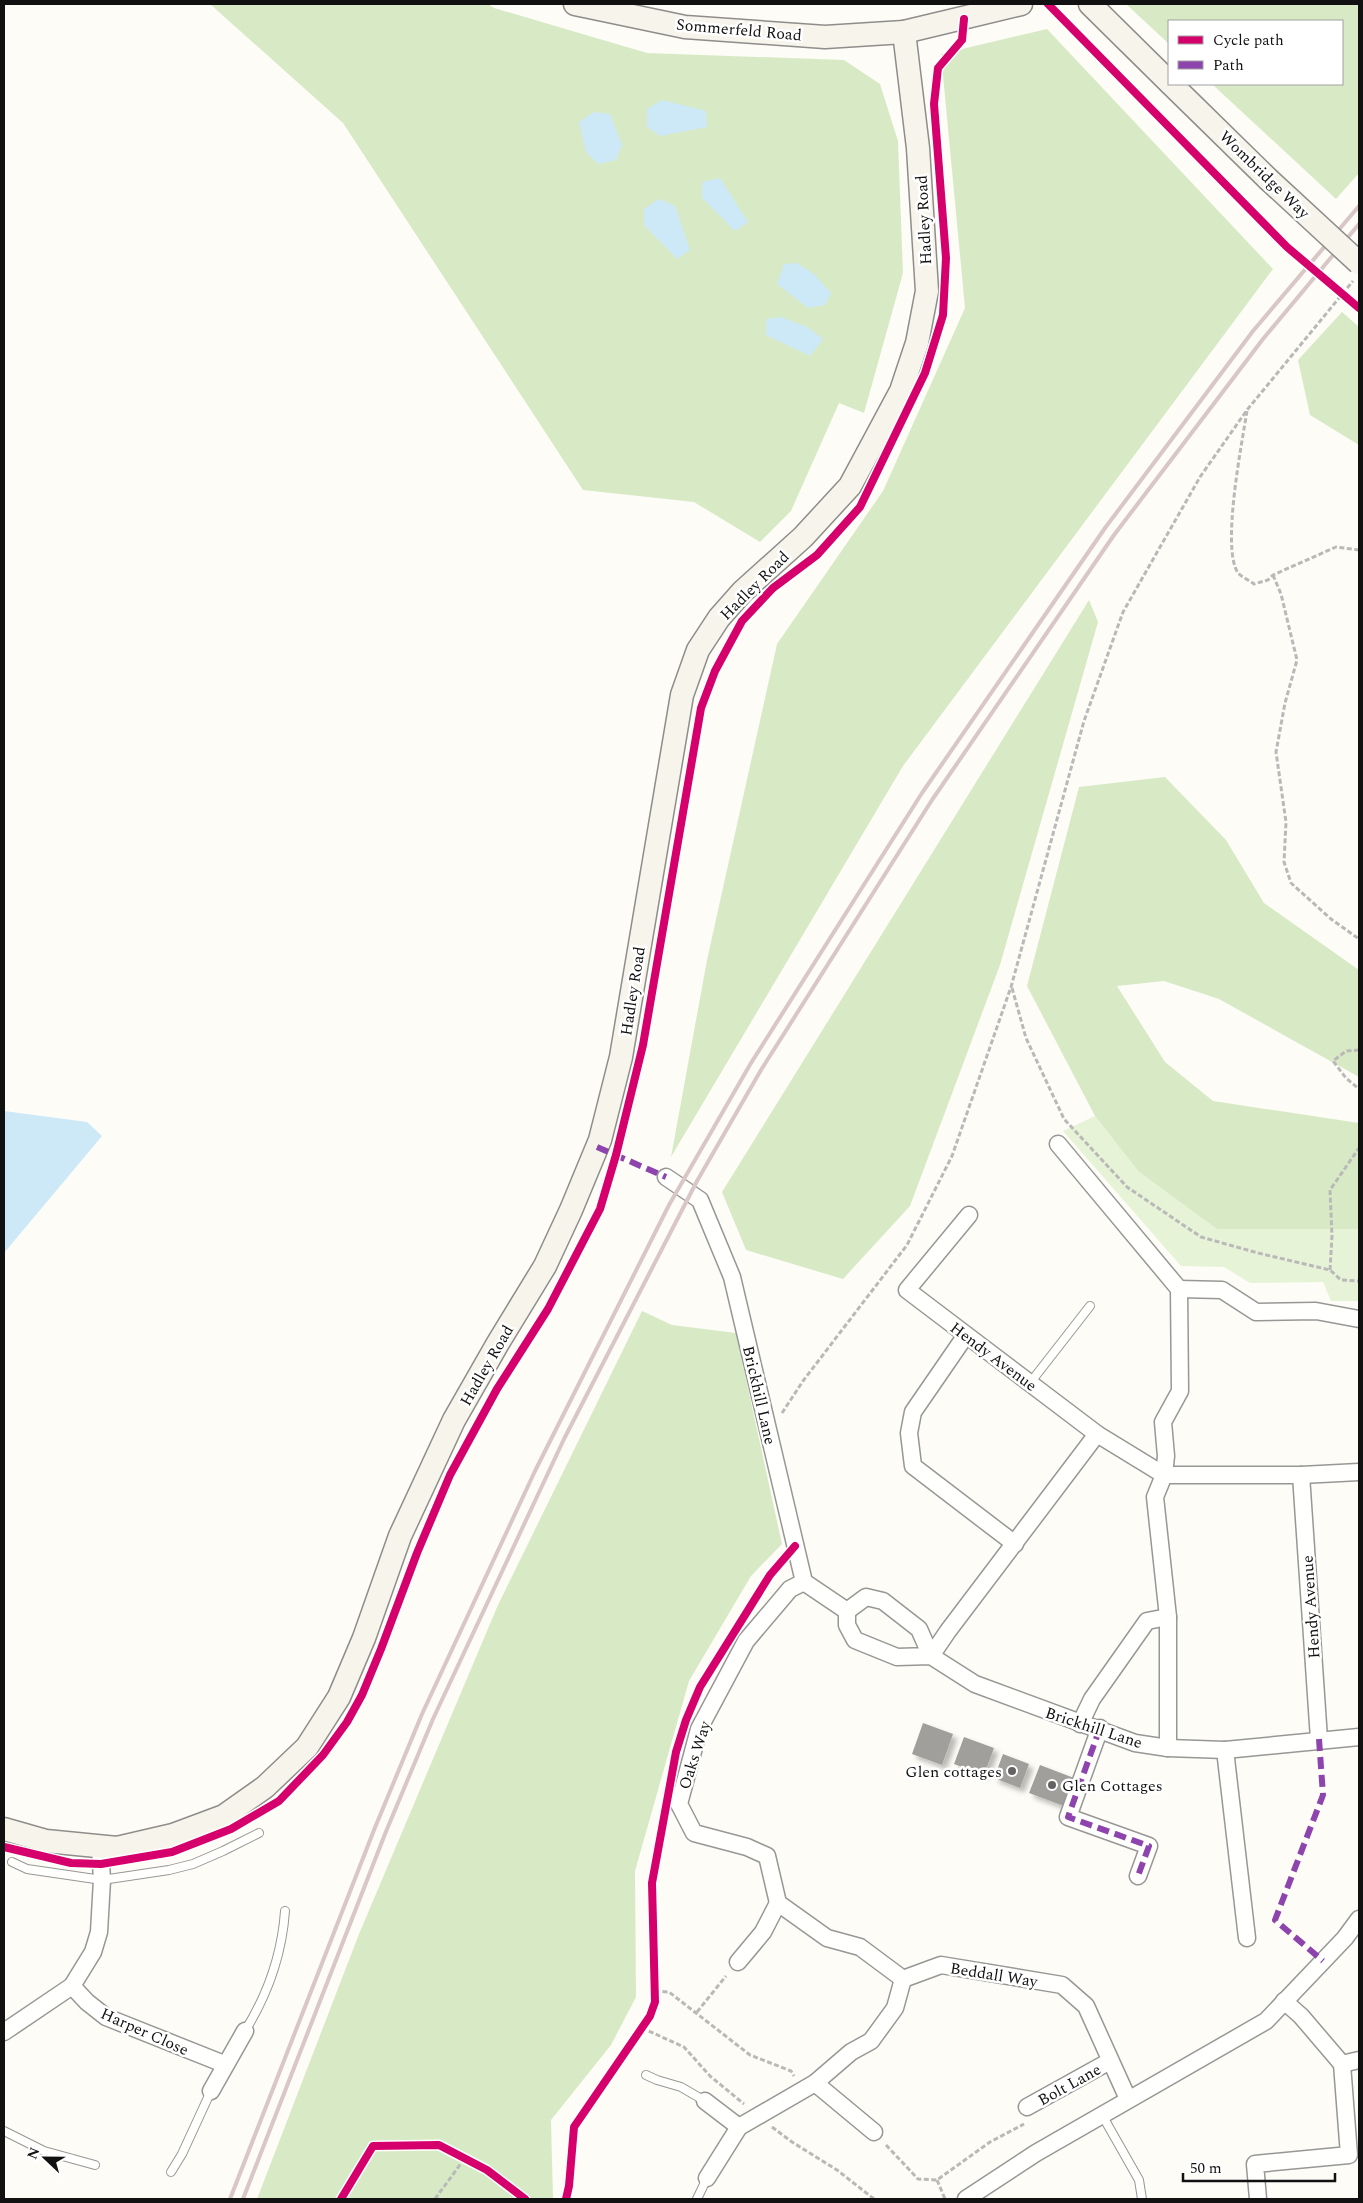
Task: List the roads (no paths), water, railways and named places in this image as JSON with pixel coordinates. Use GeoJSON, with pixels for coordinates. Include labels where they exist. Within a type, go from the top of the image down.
{"type":"FeatureCollection","features":[{"type":"Feature","properties":{"kind":"street","name":"Sommerfeld Road"},"geometry":{"type":"LineString","coordinates":[[575,4],[686,27],[825,37],[904,32]]}},
{"type":"Feature","properties":{"kind":"street"},"geometry":{"type":"LineString","coordinates":[[904,32],[1021,4]]}},
{"type":"Feature","properties":{"kind":"street","name":"Wombridge Way"},"geometry":{"type":"LineString","coordinates":[[1092,6],[1168,81]]}},
{"type":"Feature","properties":{"kind":"street","name":"Hadley Road"},"geometry":{"type":"LineString","coordinates":[[4,1829],[46,1841],[117,1848],[173,1835],[224,1816],[265,1787],[307,1747],[339,1697],[364,1638],[400,1536],[454,1420],[545,1266],[600,1140],[622,1057],[680,705],[698,650],[719,618],[742,592],[803,537],[850,486],[901,392],[917,344],[927,291],[918,148],[904,32]]}},
{"type":"Feature","properties":{"kind":"street","name":"Wombridge Way"},"geometry":{"type":"LineString","coordinates":[[1172,85],[1268,179],[1359,263]]}},
{"type":"Feature","properties":{"kind":"street"},"geometry":{"type":"LineString","coordinates":[[1058,1144],[1179,1289],[1180,1391],[1163,1422],[1166,1456],[1164,1475],[1155,1497],[1168,1617],[1168,1748]]}},
{"type":"Feature","properties":{"kind":"street","name":"Brickhill Lane"},"geometry":{"type":"LineString","coordinates":[[666,1176],[700,1200],[732,1277],[804,1582]]}},
{"type":"Feature","properties":{"kind":"street","name":"Hendy Avenue"},"geometry":{"type":"LineString","coordinates":[[969,1215],[907,1290],[1097,1434],[1164,1475]]}},
{"type":"Feature","properties":{"kind":"street"},"geometry":{"type":"LineString","coordinates":[[1179,1289],[1222,1290],[1256,1312],[1316,1312],[1359,1319]]}},
{"type":"Feature","properties":{"kind":"street"},"geometry":{"type":"LineString","coordinates":[[966,1335],[913,1412],[909,1433],[913,1466],[1014,1544]]}},
{"type":"Feature","properties":{"kind":"street"},"geometry":{"type":"LineString","coordinates":[[931,1656],[1097,1434]]}},
{"type":"Feature","properties":{"kind":"street"},"geometry":{"type":"LineString","coordinates":[[1164,1475],[1302,1475],[1359,1472]]}},
{"type":"Feature","properties":{"kind":"street","name":"Hendy Avenue"},"geometry":{"type":"LineString","coordinates":[[1302,1475],[1319,1739]]}},
{"type":"Feature","properties":{"kind":"street"},"geometry":{"type":"LineString","coordinates":[[804,1582],[847,1611]]}},
{"type":"Feature","properties":{"kind":"street","name":"Oaks Way"},"geometry":{"type":"LineString","coordinates":[[778,1903],[767,1856],[747,1847],[694,1833],[679,1804],[698,1729],[746,1641],[790,1589],[804,1582]]}},
{"type":"Feature","properties":{"kind":"street"},"geometry":{"type":"LineString","coordinates":[[847,1611],[866,1597],[884,1601],[919,1629],[931,1656]]}},
{"type":"Feature","properties":{"kind":"street"},"geometry":{"type":"LineString","coordinates":[[847,1611],[847,1626],[855,1640],[897,1657],[931,1656]]}},
{"type":"Feature","properties":{"kind":"street"},"geometry":{"type":"LineString","coordinates":[[1080,1724],[1092,1699],[1147,1621],[1168,1617]]}},
{"type":"Feature","properties":{"kind":"street","name":"Brickhill Lane"},"geometry":{"type":"LineString","coordinates":[[931,1656],[974,1684],[1080,1724],[1100,1728],[1135,1743],[1168,1748],[1225,1750],[1319,1739],[1359,1737]]}},
{"type":"Feature","properties":{"kind":"street"},"geometry":{"type":"LineString","coordinates":[[1100,1728],[1068,1817],[1148,1846],[1138,1876]]}},
{"type":"Feature","properties":{"kind":"street"},"geometry":{"type":"LineString","coordinates":[[1225,1750],[1246,1938]]}},
{"type":"Feature","properties":{"kind":"street"},"geometry":{"type":"LineString","coordinates":[[4,2032],[72,1986],[93,1952],[99,1932],[102,1880],[100,1846]]}},
{"type":"Feature","properties":{"kind":"street"},"geometry":{"type":"LineString","coordinates":[[707,2178],[738,2127],[809,2086],[851,2052],[871,2041],[895,2008],[903,1979],[860,1946],[827,1938],[778,1903],[763,1932],[738,1962]]}},
{"type":"Feature","properties":{"kind":"street"},"geometry":{"type":"LineString","coordinates":[[966,2199],[1036,2153],[1266,2021],[1345,1938],[1359,1919]]}},
{"type":"Feature","properties":{"kind":"street","name":"Beddall Way"},"geometry":{"type":"LineString","coordinates":[[903,1979],[942,1965],[1062,1985],[1086,2006],[1128,2099]]}},
{"type":"Feature","properties":{"kind":"street","name":"Harper Close"},"geometry":{"type":"LineString","coordinates":[[72,1986],[87,2002],[106,2017],[224,2064]]}},
{"type":"Feature","properties":{"kind":"street"},"geometry":{"type":"LineString","coordinates":[[1258,2199],[1255,2164],[1349,2155],[1342,2064],[1301,2016],[1284,2001]]}},
{"type":"Feature","properties":{"kind":"street"},"geometry":{"type":"LineString","coordinates":[[210,2091],[224,2064],[245,2031]]}},
{"type":"Feature","properties":{"kind":"street"},"geometry":{"type":"LineString","coordinates":[[1342,2064],[1359,2060]]}},
{"type":"Feature","properties":{"kind":"street","name":"Bolt Lane"},"geometry":{"type":"LineString","coordinates":[[1027,2106],[1110,2061]]}},
{"type":"Feature","properties":{"kind":"street"},"geometry":{"type":"LineString","coordinates":[[809,2086],[874,2132]]}},
{"type":"Feature","properties":{"kind":"street"},"geometry":{"type":"LineString","coordinates":[[705,2101],[738,2127]]}},
{"type":"Feature","properties":{"kind":"lane"},"geometry":{"type":"LineString","coordinates":[[1030,1382],[1090,1306]]}},
{"type":"Feature","properties":{"kind":"lane"},"geometry":{"type":"LineString","coordinates":[[12,1862],[28,1870],[102,1880],[169,1870],[193,1864],[231,1848],[259,1833]]}},
{"type":"Feature","properties":{"kind":"lane"},"geometry":{"type":"LineString","coordinates":[[245,2031],[262,2001],[276,1960],[284,1911]]}},
{"type":"Feature","properties":{"kind":"lane"},"geometry":{"type":"LineString","coordinates":[[646,2074],[657,2080],[681,2087],[705,2101]]}},
{"type":"Feature","properties":{"kind":"lane"},"geometry":{"type":"LineString","coordinates":[[171,2172],[182,2154],[210,2091]]}},
{"type":"Feature","properties":{"kind":"lane"},"geometry":{"type":"LineString","coordinates":[[1102,2115],[1140,2180],[1142,2199]]}},
{"type":"Feature","properties":{"kind":"lane"},"geometry":{"type":"LineString","coordinates":[[4,2131],[44,2151],[95,2166]]}},
{"type":"Feature","properties":{"kind":"lane"},"geometry":{"type":"LineString","coordinates":[[697,2199],[707,2178]]}},
{"type":"Feature","properties":{"kind":"water"},"geometry":{"type":"Polygon","coordinates":[[[662,100],[706,111],[707,127],[660,136],[647,127],[647,109],[662,100]]]}},
{"type":"Feature","properties":{"kind":"water"},"geometry":{"type":"Polygon","coordinates":[[[594,112],[610,114],[622,145],[616,160],[598,164],[586,152],[579,122],[594,112]]]}},
{"type":"Feature","properties":{"kind":"water"},"geometry":{"type":"Polygon","coordinates":[[[720,178],[748,222],[735,231],[702,198],[702,182],[720,178]]]}},
{"type":"Feature","properties":{"kind":"water"},"geometry":{"type":"Polygon","coordinates":[[[659,199],[675,206],[690,250],[677,259],[644,225],[644,209],[659,199]]]}},
{"type":"Feature","properties":{"kind":"water"},"geometry":{"type":"Polygon","coordinates":[[[797,263],[814,274],[831,293],[825,305],[808,308],[777,284],[784,264],[797,263]]]}},
{"type":"Feature","properties":{"kind":"water"},"geometry":{"type":"Polygon","coordinates":[[[781,317],[807,327],[823,339],[810,356],[766,335],[766,319],[781,317]]]}},
{"type":"Feature","properties":{"kind":"water"},"geometry":{"type":"Polygon","coordinates":[[[4,1111],[87,1122],[102,1136],[4,1253],[4,1111]]]}},
{"type":"Feature","properties":{"kind":"railway"},"geometry":{"type":"LineString","coordinates":[[230,2199],[374,1830],[422,1714],[535,1471],[669,1205],[751,1063],[922,793],[1105,528],[1253,331],[1359,206]]}},
{"type":"Feature","properties":{"kind":"railway"},"geometry":{"type":"LineString","coordinates":[[243,2199],[385,1834],[433,1719],[564,1439],[697,1181],[761,1070],[932,800],[1114,535],[1263,339],[1359,224]]}},
{"type":"Feature","properties":{"kind":"place","name":"Glen cottages"},"geometry":{"type":"Point","coordinates":[1012,1771]}},
{"type":"Feature","properties":{"kind":"place","name":"Glen Cottages"},"geometry":{"type":"Point","coordinates":[1052,1785]}}]}
